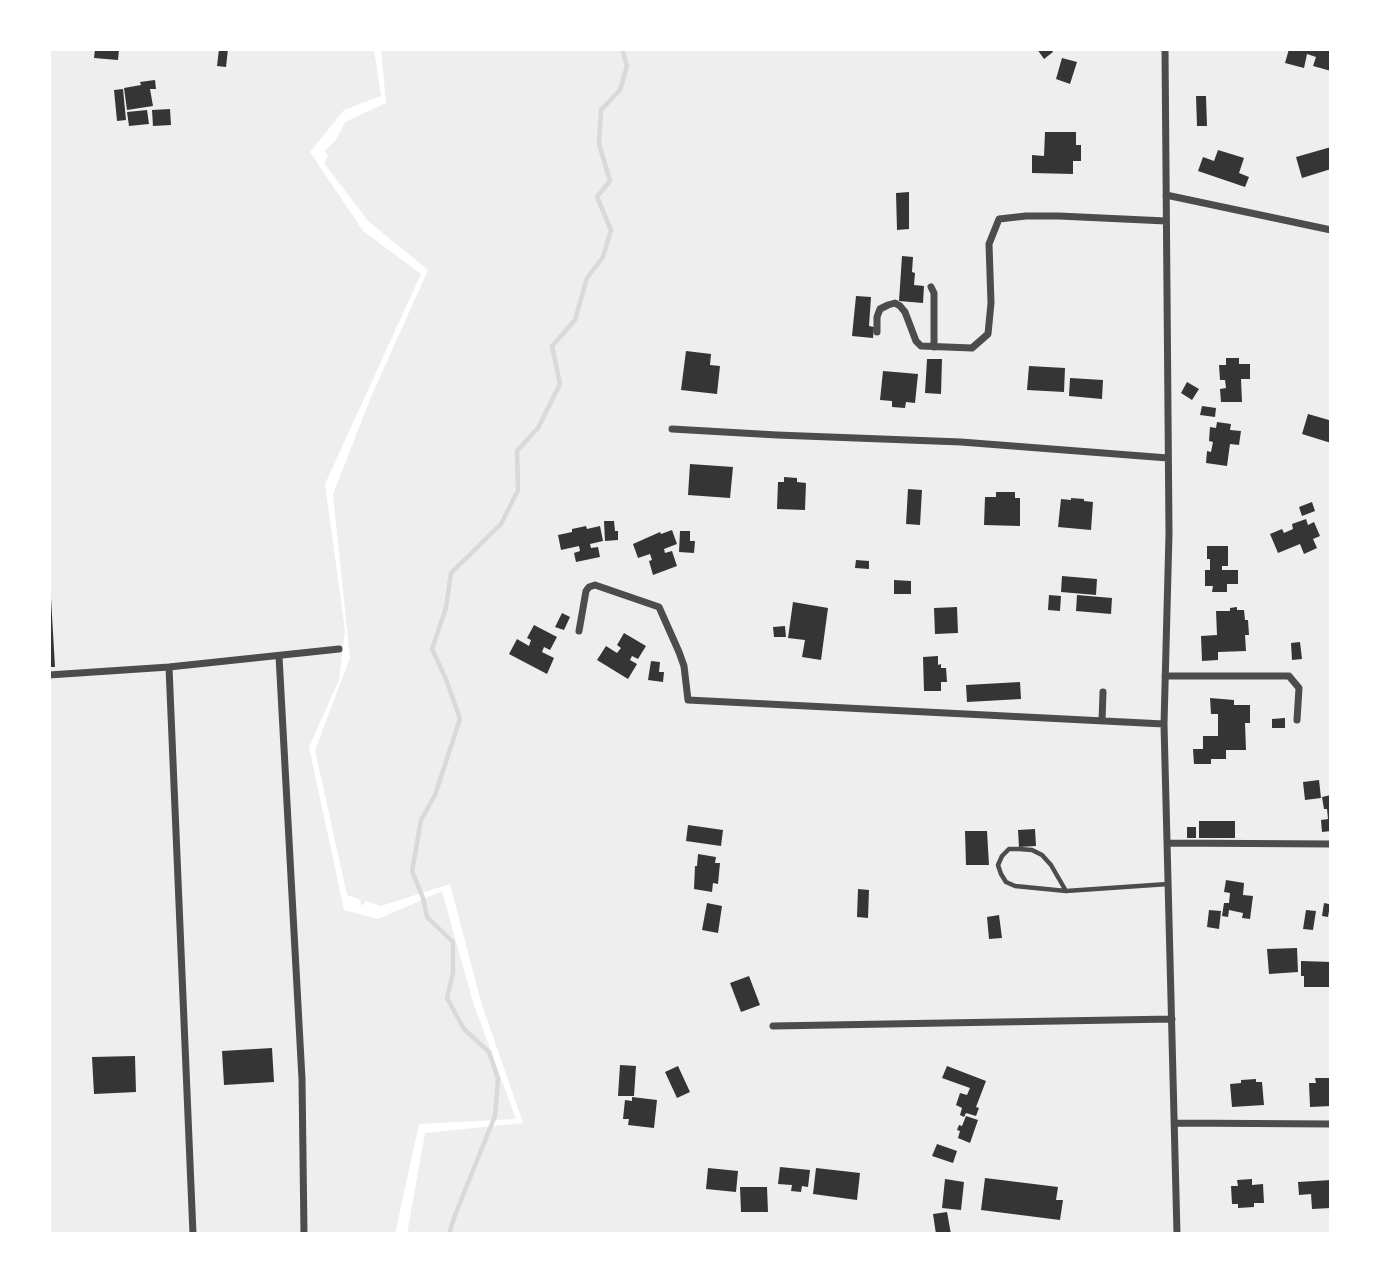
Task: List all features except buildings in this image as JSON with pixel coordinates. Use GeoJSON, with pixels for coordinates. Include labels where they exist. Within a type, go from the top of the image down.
{"type":"FeatureCollection","features":[{"type":"Feature","properties":{"kind":"street"},"geometry":{"type":"LineString","coordinates":[[1165,49],[1170,534],[1164,724],[1177,1234]]}},
{"type":"Feature","properties":{"kind":"street"},"geometry":{"type":"LineString","coordinates":[[1166,195],[1331,230]]}},
{"type":"Feature","properties":{"kind":"street"},"geometry":{"type":"LineString","coordinates":[[877,332],[880,309],[895,303],[905,312],[921,346],[972,348],[988,334],[991,303],[989,244],[999,219],[1059,216],[1166,221]]}},
{"type":"Feature","properties":{"kind":"street"},"geometry":{"type":"LineString","coordinates":[[931,287],[934,293],[934,347]]}},
{"type":"Feature","properties":{"kind":"street"},"geometry":{"type":"LineString","coordinates":[[672,429],[961,442],[1168,458]]}},
{"type":"Feature","properties":{"kind":"street"},"geometry":{"type":"LineString","coordinates":[[579,631],[589,587],[595,586],[659,607],[684,666],[688,700],[1164,724]]}},
{"type":"Feature","properties":{"kind":"street"},"geometry":{"type":"LineString","coordinates":[[49,675],[169,667],[339,649]]}},
{"type":"Feature","properties":{"kind":"street"},"geometry":{"type":"LineString","coordinates":[[279,656],[302,1079],[304,1234]]}},
{"type":"Feature","properties":{"kind":"street"},"geometry":{"type":"LineString","coordinates":[[169,667],[193,1234]]}},
{"type":"Feature","properties":{"kind":"street"},"geometry":{"type":"LineString","coordinates":[[1165,676],[1289,676],[1299,688],[1297,720]]}},
{"type":"Feature","properties":{"kind":"street"},"geometry":{"type":"LineString","coordinates":[[1102,721],[1103,692]]}},
{"type":"Feature","properties":{"kind":"street"},"geometry":{"type":"LineString","coordinates":[[1168,842],[1331,844]]}},
{"type":"Feature","properties":{"kind":"street"},"geometry":{"type":"LineString","coordinates":[[773,1026],[1172,1019]]}},
{"type":"Feature","properties":{"kind":"street"},"geometry":{"type":"LineString","coordinates":[[1175,1123],[1331,1124]]}},
{"type":"Feature","properties":{"kind":"lane"},"geometry":{"type":"LineString","coordinates":[[1066,891],[1042,855],[1032,850],[1009,849],[1002,856],[998,865],[1006,882],[1015,886],[1066,891],[1169,884]]}},
{"type":"Feature","properties":{"kind":"shaded area"},"geometry":{"type":"Polygon","coordinates":[[[49,49],[374,49],[381,96],[344,110],[310,152],[363,231],[421,274],[325,484],[345,630],[339,680],[309,747],[344,910],[378,919],[442,891],[473,1002],[516,1119],[419,1124],[395,1234],[49,1234],[49,49]]]}},
{"type":"Feature","properties":{"kind":"shaded area"},"geometry":{"type":"Polygon","coordinates":[[[381,49],[1331,49],[1331,1234],[407,1234],[425,1133],[523,1123],[481,1002],[450,884],[381,906],[366,901],[362,906],[359,899],[347,895],[315,750],[350,658],[333,494],[371,397],[428,270],[368,221],[324,163],[328,156],[324,151],[335,141],[345,122],[386,103],[381,49]]]}},
{"type":"Feature","properties":{"kind":"waterway"},"geometry":{"type":"LineString","coordinates":[[449,1234],[495,1116],[498,1079],[489,1052],[464,1029],[447,998],[453,973],[453,942],[427,917],[412,871],[421,820],[435,795],[460,719],[432,649],[446,608],[451,573],[501,524],[518,490],[517,451],[538,428],[560,384],[552,346],[575,320],[587,278],[603,257],[611,230],[597,197],[610,181],[599,144],[601,110],[620,90],[627,66],[622,49]]}}]}
